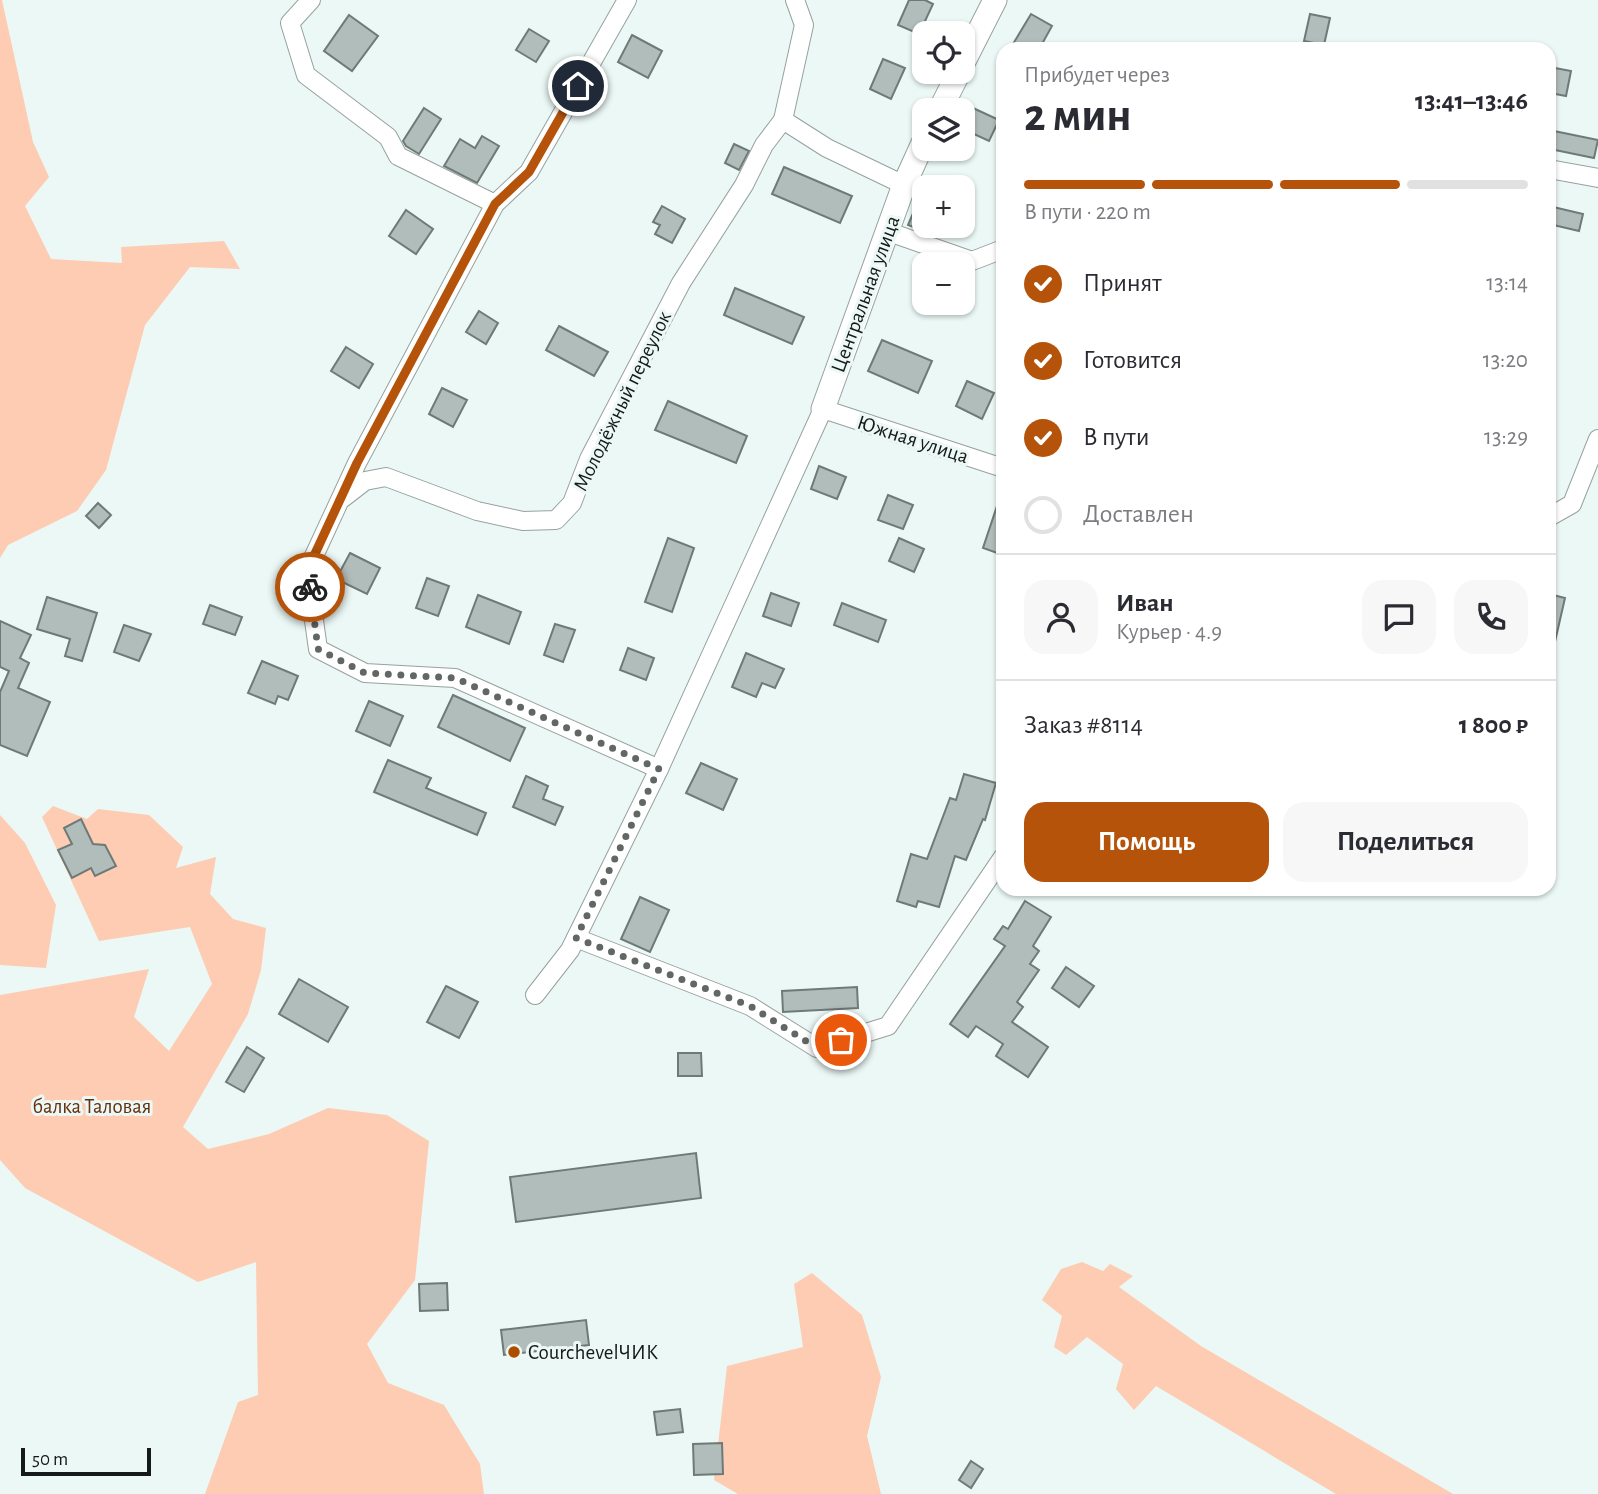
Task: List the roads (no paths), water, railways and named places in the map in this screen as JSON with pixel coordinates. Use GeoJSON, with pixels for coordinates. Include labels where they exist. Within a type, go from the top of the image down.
{"type":"FeatureCollection","features":[{"type":"Feature","properties":{"kind":"street"},"geometry":{"type":"LineString","coordinates":[[311,0],[290,23],[306,75],[388,137],[398,156],[495,204]]}},
{"type":"Feature","properties":{"kind":"street"},"geometry":{"type":"LineString","coordinates":[[627,0],[529,172],[495,204],[340,500],[307,571],[318,649],[365,673],[455,678],[659,769]]}},
{"type":"Feature","properties":{"kind":"street"},"geometry":{"type":"LineString","coordinates":[[795,0],[804,25],[783,120],[827,148],[904,185]]}},
{"type":"Feature","properties":{"kind":"street"},"geometry":{"type":"LineString","coordinates":[[975,39],[995,0]]}},
{"type":"Feature","properties":{"kind":"street","name":"Молодёжный переулок"},"geometry":{"type":"LineString","coordinates":[[340,500],[365,481],[386,477],[477,511],[523,521],[556,520],[572,503],[589,459],[681,283],[744,185],[764,145],[783,120]]}},
{"type":"Feature","properties":{"kind":"street","name":"Центральная улица"},"geometry":{"type":"LineString","coordinates":[[823,409],[915,161]]}},
{"type":"Feature","properties":{"kind":"street"},"geometry":{"type":"LineString","coordinates":[[1556,170],[1598,178]]}},
{"type":"Feature","properties":{"kind":"street"},"geometry":{"type":"LineString","coordinates":[[888,232],[972,261],[996,252]]}},
{"type":"Feature","properties":{"kind":"street"},"geometry":{"type":"LineString","coordinates":[[535,995],[570,950],[576,938],[659,769],[823,409]]}},
{"type":"Feature","properties":{"kind":"street","name":"Южная улица"},"geometry":{"type":"LineString","coordinates":[[823,409],[996,466]]}},
{"type":"Feature","properties":{"kind":"street"},"geometry":{"type":"LineString","coordinates":[[1556,513],[1572,504],[1598,439]]}},
{"type":"Feature","properties":{"kind":"street"},"geometry":{"type":"LineString","coordinates":[[576,938],[750,1006],[817,1048],[888,1026],[996,867]]}},
{"type":"Feature","properties":{"kind":"place","name":"CourсhevelЧИК"},"geometry":{"type":"Point","coordinates":[514,1352]}},
{"type":"Feature","properties":{"kind":"park label","name":"балка Таловая"},"geometry":{"type":"Point","coordinates":[92,1106]}}]}
